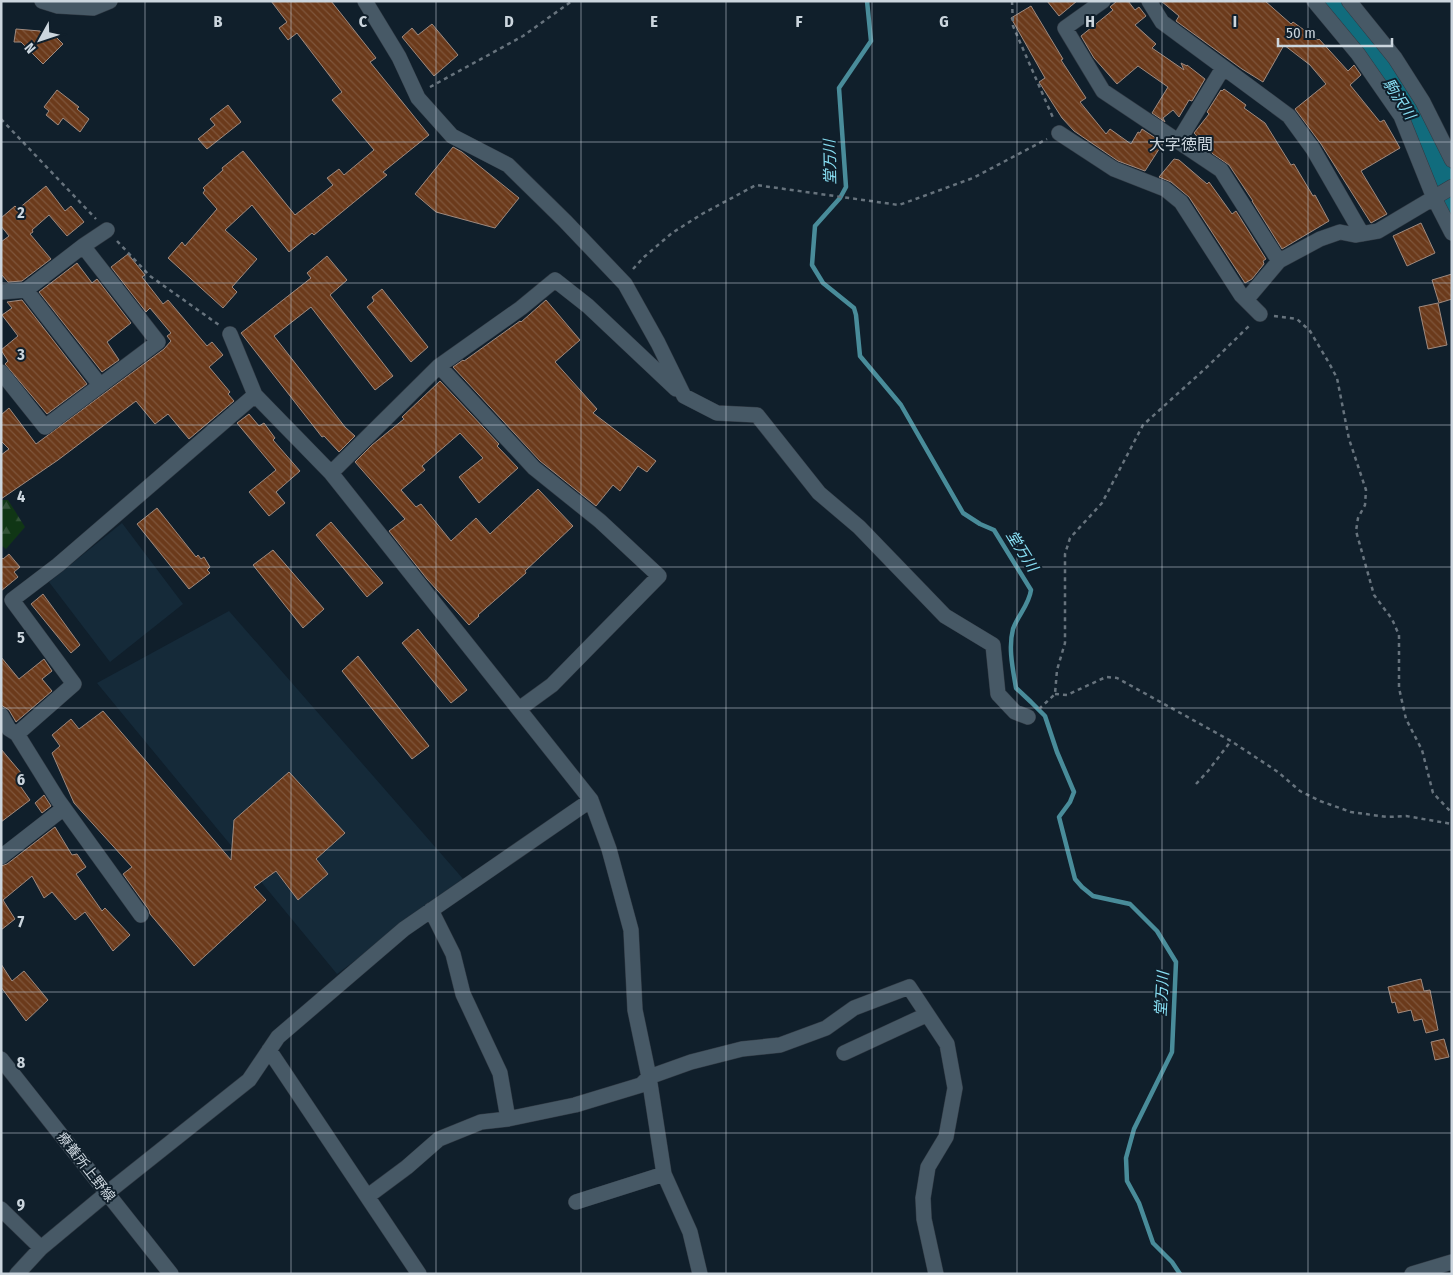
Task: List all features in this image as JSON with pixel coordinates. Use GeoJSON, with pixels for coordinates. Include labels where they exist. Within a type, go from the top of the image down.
{"type":"FeatureCollection","features":[{"type":"Feature","properties":{"kind":"street"},"geometry":{"type":"LineString","coordinates":[[42,1],[58,6],[93,8],[110,1]]}},
{"type":"Feature","properties":{"kind":"street"},"geometry":{"type":"LineString","coordinates":[[366,1],[399,57],[417,95],[452,136],[508,165],[626,284],[684,396]]}},
{"type":"Feature","properties":{"kind":"street"},"geometry":{"type":"LineString","coordinates":[[1103,1],[1064,28],[1102,91],[1221,170],[1279,261]]}},
{"type":"Feature","properties":{"kind":"street"},"geometry":{"type":"LineString","coordinates":[[1149,1],[1162,22],[1289,116],[1313,149],[1362,234]]}},
{"type":"Feature","properties":{"kind":"street"},"geometry":{"type":"LineString","coordinates":[[1314,1],[1358,54],[1401,116],[1442,193],[1452,233]]}},
{"type":"Feature","properties":{"kind":"street"},"geometry":{"type":"LineString","coordinates":[[1349,1],[1395,58],[1422,102],[1452,160]]}},
{"type":"Feature","properties":{"kind":"street"},"geometry":{"type":"LineString","coordinates":[[1178,142],[1223,68]]}},
{"type":"Feature","properties":{"kind":"street"},"geometry":{"type":"LineString","coordinates":[[1059,132],[1114,169],[1165,189],[1181,202],[1240,295],[1260,314]]}},
{"type":"Feature","properties":{"kind":"street"},"geometry":{"type":"LineString","coordinates":[[1246,300],[1279,261],[1320,239],[1340,232],[1355,235],[1378,231],[1442,193]]}},
{"type":"Feature","properties":{"kind":"street"},"geometry":{"type":"LineString","coordinates":[[1,292],[26,290],[107,230]]}},
{"type":"Feature","properties":{"kind":"street"},"geometry":{"type":"LineString","coordinates":[[1,372],[45,428],[158,342],[83,246]]}},
{"type":"Feature","properties":{"kind":"street"},"geometry":{"type":"LineString","coordinates":[[331,473],[439,366],[522,308],[555,280],[588,306],[684,396],[717,412],[757,415],[819,493],[859,527],[945,616],[993,644],[998,694],[1015,712],[1028,717]]}},
{"type":"Feature","properties":{"kind":"street"},"geometry":{"type":"LineString","coordinates":[[26,290],[100,385]]}},
{"type":"Feature","properties":{"kind":"street"},"geometry":{"type":"LineString","coordinates":[[230,334],[255,395],[331,473],[591,800],[609,849],[631,930],[635,1010],[649,1077],[664,1174],[690,1232],[700,1274]]}},
{"type":"Feature","properties":{"kind":"street"},"geometry":{"type":"LineString","coordinates":[[439,366],[534,468],[600,521],[659,576],[552,685],[519,709]]}},
{"type":"Feature","properties":{"kind":"street"},"geometry":{"type":"LineString","coordinates":[[9,733],[74,684],[12,600],[58,565],[255,395]]}},
{"type":"Feature","properties":{"kind":"street"},"geometry":{"type":"LineString","coordinates":[[1,715],[9,733],[141,915]]}},
{"type":"Feature","properties":{"kind":"street"},"geometry":{"type":"LineString","coordinates":[[18,1274],[41,1248],[249,1080],[278,1037],[404,929],[591,800]]}},
{"type":"Feature","properties":{"kind":"street"},"geometry":{"type":"LineString","coordinates":[[1,857],[64,808]]}},
{"type":"Feature","properties":{"kind":"street"},"geometry":{"type":"LineString","coordinates":[[432,910],[453,954],[463,994],[500,1073],[508,1119]]}},
{"type":"Feature","properties":{"kind":"street"},"geometry":{"type":"LineString","coordinates":[[368,1196],[408,1167],[439,1139],[480,1122],[508,1119],[575,1105],[641,1085],[649,1077],[691,1062],[742,1049],[780,1046],[826,1028],[854,1008],[910,987],[926,1015],[947,1044],[955,1088],[946,1137],[928,1167],[923,1198],[924,1219],[936,1274]]}},
{"type":"Feature","properties":{"kind":"street"},"geometry":{"type":"LineString","coordinates":[[844,1053],[926,1015]]}},
{"type":"Feature","properties":{"kind":"street"},"geometry":{"type":"LineString","coordinates":[[269,1050],[419,1274]]}},
{"type":"Feature","properties":{"kind":"street","name":"療養所上野線"},"geometry":{"type":"LineString","coordinates":[[1,1059],[171,1274]]}},
{"type":"Feature","properties":{"kind":"street"},"geometry":{"type":"LineString","coordinates":[[576,1202],[664,1174]]}},
{"type":"Feature","properties":{"kind":"street"},"geometry":{"type":"LineString","coordinates":[[1,1209],[41,1248]]}},
{"type":"Feature","properties":{"kind":"street"},"geometry":{"type":"LineString","coordinates":[[1412,1274],[1452,1262]]}},
{"type":"Feature","properties":{"kind":"path"},"geometry":{"type":"LineString","coordinates":[[417,95],[523,36],[572,1]]}},
{"type":"Feature","properties":{"kind":"path"},"geometry":{"type":"LineString","coordinates":[[626,284],[631,271],[672,233],[702,214],[756,185],[900,205],[973,178],[1059,132],[1013,26],[1012,1]]}},
{"type":"Feature","properties":{"kind":"path"},"geometry":{"type":"LineString","coordinates":[[1044,705],[1055,694],[1057,670],[1065,643],[1065,554],[1070,538],[1102,503],[1144,425],[1235,341],[1260,314],[1297,319],[1310,331],[1337,378],[1350,439],[1366,490],[1364,505],[1358,518],[1356,531],[1374,595],[1392,619],[1399,635],[1399,688],[1406,720],[1422,750],[1433,793],[1452,812]]}},
{"type":"Feature","properties":{"kind":"path"},"geometry":{"type":"LineString","coordinates":[[1055,694],[1067,695],[1106,678],[1117,678],[1231,741],[1278,772],[1300,791],[1320,801],[1351,812],[1387,817],[1406,816],[1452,824]]}},
{"type":"Feature","properties":{"kind":"path"},"geometry":{"type":"LineString","coordinates":[[1196,784],[1231,741]]}},
{"type":"Feature","properties":{"kind":"shaded area"},"geometry":{"type":"Polygon","coordinates":[[[122,523],[183,604],[110,662],[49,582],[122,523]]]}},
{"type":"Feature","properties":{"kind":"shaded area"},"geometry":{"type":"Polygon","coordinates":[[[229,611],[464,880],[337,974],[97,683],[229,611]]]}},
{"type":"Feature","properties":{"kind":"green space"},"geometry":{"type":"Polygon","coordinates":[[[1,500],[8,500],[25,527],[6,549],[1,545],[1,500]]]}},
{"type":"Feature","properties":{"kind":"building"},"geometry":{"type":"Polygon","coordinates":[[[271,1],[331,1],[376,58],[370,62],[429,135],[383,172],[387,175],[314,235],[312,233],[289,252],[252,205],[225,230],[257,259],[232,287],[237,292],[223,308],[168,258],[182,242],[185,246],[217,209],[203,193],[205,190],[203,188],[223,170],[222,168],[243,151],[295,215],[333,185],[327,178],[339,169],[344,175],[374,150],[332,100],[342,92],[297,33],[288,40],[279,28],[287,22],[271,1]]]}},
{"type":"Feature","properties":{"kind":"building"},"geometry":{"type":"Polygon","coordinates":[[[1047,1],[1077,1],[1059,16],[1047,1]]]}},
{"type":"Feature","properties":{"kind":"building"},"geometry":{"type":"Polygon","coordinates":[[[1117,1],[1128,1],[1135,10],[1139,7],[1146,16],[1135,25],[1156,44],[1152,48],[1184,70],[1181,63],[1187,65],[1205,79],[1192,101],[1189,100],[1179,117],[1173,110],[1163,118],[1165,122],[1152,113],[1168,87],[1138,66],[1117,84],[1094,58],[1081,36],[1113,10],[1110,7],[1117,1]]]}},
{"type":"Feature","properties":{"kind":"building"},"geometry":{"type":"Polygon","coordinates":[[[1161,1],[1265,1],[1291,24],[1293,22],[1319,39],[1348,71],[1354,65],[1361,75],[1350,85],[1380,122],[1384,120],[1400,148],[1361,171],[1387,214],[1371,223],[1321,144],[1295,109],[1326,84],[1310,65],[1284,45],[1263,82],[1176,21],[1179,16],[1161,1]]]}},
{"type":"Feature","properties":{"kind":"building"},"geometry":{"type":"Polygon","coordinates":[[[1031,6],[1063,59],[1061,60],[1086,98],[1080,102],[1106,134],[1110,129],[1131,144],[1142,129],[1163,143],[1145,171],[1118,161],[1074,131],[1062,118],[1039,82],[1045,78],[1011,18],[1031,6]]]}},
{"type":"Feature","properties":{"kind":"building"},"geometry":{"type":"Polygon","coordinates":[[[432,24],[458,55],[434,76],[402,37],[412,28],[418,35],[432,24]]]}},
{"type":"Feature","properties":{"kind":"building"},"geometry":{"type":"Polygon","coordinates":[[[16,29],[40,31],[44,35],[49,30],[63,44],[43,64],[21,42],[14,42],[16,29]]]}},
{"type":"Feature","properties":{"kind":"building"},"geometry":{"type":"Polygon","coordinates":[[[1224,89],[1246,105],[1244,108],[1265,123],[1291,165],[1294,164],[1313,196],[1315,195],[1329,221],[1282,249],[1229,165],[1213,154],[1194,133],[1209,114],[1207,112],[1221,90],[1224,89]]]}},
{"type":"Feature","properties":{"kind":"building"},"geometry":{"type":"Polygon","coordinates":[[[57,90],[79,107],[77,109],[89,119],[80,132],[63,118],[58,125],[46,115],[49,111],[44,107],[57,90]]]}},
{"type":"Feature","properties":{"kind":"building"},"geometry":{"type":"Polygon","coordinates":[[[228,105],[241,122],[207,149],[198,139],[215,125],[210,119],[228,105]]]}},
{"type":"Feature","properties":{"kind":"building"},"geometry":{"type":"Polygon","coordinates":[[[453,147],[462,152],[519,198],[495,228],[436,212],[415,194],[453,147]]]}},
{"type":"Feature","properties":{"kind":"building"},"geometry":{"type":"Polygon","coordinates":[[[1174,159],[1179,160],[1207,184],[1209,182],[1232,214],[1236,211],[1266,259],[1252,279],[1245,283],[1189,197],[1171,182],[1159,177],[1174,159]]]}},
{"type":"Feature","properties":{"kind":"building"},"geometry":{"type":"Polygon","coordinates":[[[46,186],[65,211],[71,206],[84,222],[67,236],[49,215],[30,234],[51,259],[22,281],[8,282],[1,274],[1,242],[9,236],[1,226],[1,218],[15,206],[18,209],[46,186]]]}},
{"type":"Feature","properties":{"kind":"building"},"geometry":{"type":"Polygon","coordinates":[[[1421,223],[1435,253],[1407,266],[1393,236],[1421,223]]]}},
{"type":"Feature","properties":{"kind":"building"},"geometry":{"type":"Polygon","coordinates":[[[128,254],[145,275],[142,277],[163,304],[168,300],[207,346],[212,342],[223,355],[209,367],[230,392],[228,394],[234,401],[189,439],[168,414],[155,424],[136,401],[58,460],[1,499],[1,455],[9,449],[1,441],[1,415],[9,408],[36,444],[164,349],[171,341],[167,336],[171,333],[150,308],[146,312],[111,267],[128,254]]]}},
{"type":"Feature","properties":{"kind":"building"},"geometry":{"type":"Polygon","coordinates":[[[327,256],[347,280],[330,295],[393,376],[375,390],[311,307],[274,336],[345,427],[355,436],[339,452],[324,436],[322,437],[241,333],[311,278],[307,273],[327,256]]]}},
{"type":"Feature","properties":{"kind":"building"},"geometry":{"type":"Polygon","coordinates":[[[77,263],[92,283],[97,279],[131,323],[107,342],[119,360],[102,372],[39,292],[77,263]]]}},
{"type":"Feature","properties":{"kind":"building"},"geometry":{"type":"Polygon","coordinates":[[[1452,274],[1452,299],[1439,303],[1432,280],[1452,274]]]}},
{"type":"Feature","properties":{"kind":"building"},"geometry":{"type":"Polygon","coordinates":[[[382,289],[428,347],[411,362],[367,307],[374,301],[372,297],[382,289]]]}},
{"type":"Feature","properties":{"kind":"building"},"geometry":{"type":"Polygon","coordinates":[[[22,300],[87,384],[47,414],[5,364],[8,361],[1,350],[18,336],[2,315],[12,308],[7,302],[22,300]]]}},
{"type":"Feature","properties":{"kind":"building"},"geometry":{"type":"Polygon","coordinates":[[[546,300],[580,340],[555,362],[597,409],[593,413],[656,461],[647,472],[638,466],[620,491],[613,485],[596,506],[540,461],[453,367],[521,322],[546,300]]]}},
{"type":"Feature","properties":{"kind":"building"},"geometry":{"type":"Polygon","coordinates":[[[1438,303],[1447,345],[1428,349],[1419,307],[1438,303]]]}},
{"type":"Feature","properties":{"kind":"building"},"geometry":{"type":"Polygon","coordinates":[[[440,381],[499,444],[497,446],[518,468],[479,503],[459,477],[483,458],[460,433],[422,466],[425,470],[401,490],[416,507],[421,504],[451,541],[476,518],[490,534],[538,489],[573,526],[525,571],[526,573],[469,625],[427,579],[389,531],[405,519],[355,462],[372,445],[404,419],[402,417],[440,381]]]}},
{"type":"Feature","properties":{"kind":"building"},"geometry":{"type":"Polygon","coordinates":[[[249,414],[259,426],[264,423],[275,438],[273,440],[300,471],[276,492],[285,503],[269,516],[249,492],[276,470],[237,423],[249,414]]]}},
{"type":"Feature","properties":{"kind":"building"},"geometry":{"type":"Polygon","coordinates":[[[157,508],[196,557],[198,555],[201,559],[204,557],[210,567],[207,570],[210,573],[189,589],[137,524],[157,508]]]}},
{"type":"Feature","properties":{"kind":"building"},"geometry":{"type":"Polygon","coordinates":[[[331,522],[383,583],[367,597],[316,535],[331,522]]]}},
{"type":"Feature","properties":{"kind":"building"},"geometry":{"type":"Polygon","coordinates":[[[273,550],[324,609],[303,628],[253,565],[273,550]]]}},
{"type":"Feature","properties":{"kind":"building"},"geometry":{"type":"Polygon","coordinates":[[[9,554],[20,567],[14,572],[18,577],[1,591],[1,557],[3,559],[9,554]]]}},
{"type":"Feature","properties":{"kind":"building"},"geometry":{"type":"Polygon","coordinates":[[[43,594],[80,645],[71,653],[31,604],[43,594]]]}},
{"type":"Feature","properties":{"kind":"building"},"geometry":{"type":"Polygon","coordinates":[[[418,629],[467,690],[451,703],[402,643],[418,629]]]}},
{"type":"Feature","properties":{"kind":"building"},"geometry":{"type":"Polygon","coordinates":[[[358,656],[429,746],[412,759],[342,671],[358,656]]]}},
{"type":"Feature","properties":{"kind":"building"},"geometry":{"type":"Polygon","coordinates":[[[1,657],[19,679],[44,659],[52,671],[42,679],[52,691],[16,722],[9,710],[1,705],[1,657]]]}},
{"type":"Feature","properties":{"kind":"building"},"geometry":{"type":"Polygon","coordinates":[[[103,711],[231,860],[234,820],[289,772],[345,833],[316,859],[328,874],[298,900],[276,871],[254,887],[266,900],[194,966],[150,914],[123,874],[132,867],[74,803],[52,753],[60,746],[52,735],[71,719],[79,729],[103,711]]]}},
{"type":"Feature","properties":{"kind":"building"},"geometry":{"type":"Polygon","coordinates":[[[1,749],[22,774],[16,780],[30,800],[1,822],[1,749]]]}},
{"type":"Feature","properties":{"kind":"building"},"geometry":{"type":"Polygon","coordinates":[[[44,795],[51,806],[42,813],[35,803],[44,795]]]}},
{"type":"Feature","properties":{"kind":"building"},"geometry":{"type":"Polygon","coordinates":[[[55,827],[72,855],[77,854],[86,867],[76,874],[102,911],[105,908],[130,935],[113,951],[85,912],[75,920],[52,892],[44,898],[32,876],[3,900],[15,919],[1,930],[1,866],[7,864],[55,827]]]}},
{"type":"Feature","properties":{"kind":"building"},"geometry":{"type":"Polygon","coordinates":[[[1,964],[12,981],[24,971],[48,1000],[26,1021],[1,987],[1,964]]]}},
{"type":"Feature","properties":{"kind":"building"},"geometry":{"type":"Polygon","coordinates":[[[1421,979],[1424,991],[1430,990],[1438,1030],[1426,1033],[1422,1019],[1414,1021],[1411,1010],[1398,1013],[1395,1002],[1392,1003],[1388,987],[1421,979]]]}},
{"type":"Feature","properties":{"kind":"building"},"geometry":{"type":"Polygon","coordinates":[[[1444,1039],[1449,1057],[1435,1060],[1431,1042],[1444,1039]]]}},
{"type":"Feature","properties":{"kind":"waterway","name":"堂万川"},"geometry":{"type":"LineString","coordinates":[[867,1],[871,41],[839,88],[846,187],[840,198],[815,226],[812,265],[823,283],[854,308],[860,356],[901,405],[963,513],[994,530],[1031,590],[1013,629],[1011,644],[1012,666],[1016,688],[1045,716],[1057,752],[1074,792],[1070,802],[1059,817],[1075,879],[1093,896],[1130,904],[1157,931],[1176,962],[1172,1052],[1134,1129],[1126,1158],[1127,1181],[1139,1203],[1153,1243],[1172,1262],[1180,1274]]}},
{"type":"Feature","properties":{"kind":"waterway","name":"駒沢川"},"geometry":{"type":"LineString","coordinates":[[1331,1],[1410,113],[1452,205]]}},
{"type":"Feature","properties":{"kind":"district","name":"大字徳間"},"geometry":{"type":"Point","coordinates":[1181,144]}}]}
